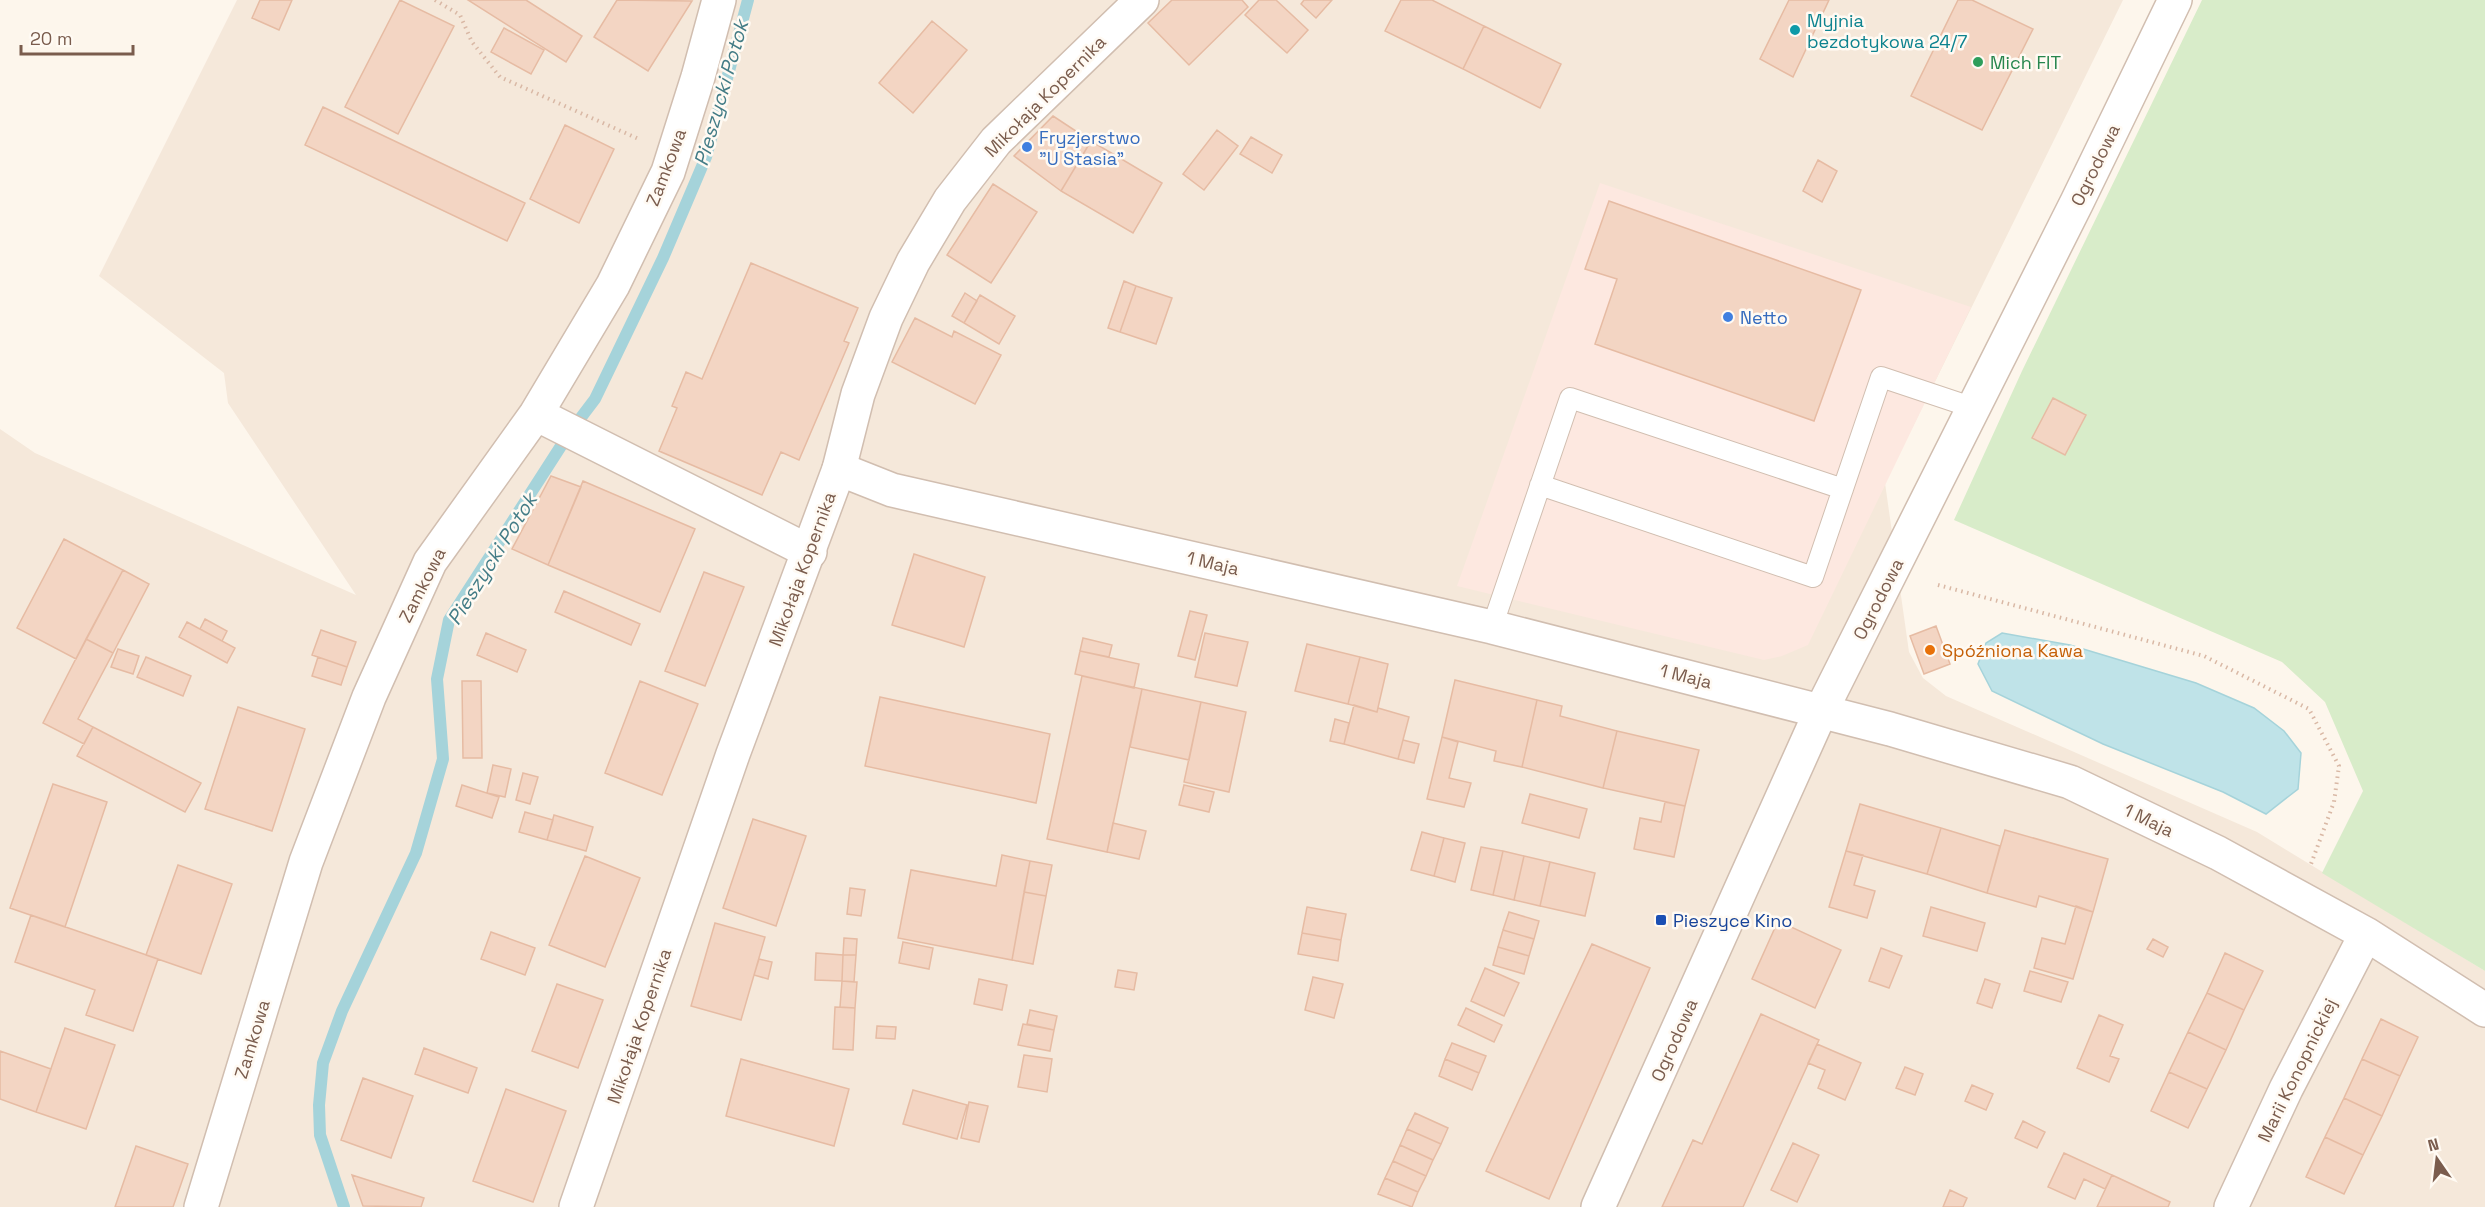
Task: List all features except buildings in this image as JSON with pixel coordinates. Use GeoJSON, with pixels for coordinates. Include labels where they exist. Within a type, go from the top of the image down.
{"type":"FeatureCollection","features":[{"type":"Feature","properties":{"kind":"street","name":"Zamkowa"},"geometry":{"type":"LineString","coordinates":[[201,1207],[306,862],[369,697],[430,562],[543,418],[614,285],[668,172],[719,0]]}},
{"type":"Feature","properties":{"kind":"street","name":"Mikołaja Kopernika"},"geometry":{"type":"LineString","coordinates":[[576,1207],[733,754],[839,469],[858,394],[886,318],[913,262],[950,200],[996,141],[1142,0]]}},
{"type":"Feature","properties":{"kind":"street","name":"Ogrodowa"},"geometry":{"type":"LineString","coordinates":[[1598,1207],[1821,711],[1974,408],[2175,0]]}},
{"type":"Feature","properties":{"kind":"street"},"geometry":{"type":"LineString","coordinates":[[543,418],[810,552]]}},
{"type":"Feature","properties":{"kind":"street","name":"1 Maja"},"geometry":{"type":"LineString","coordinates":[[839,469],[892,490],[1492,627],[1890,729],[2070,782],[2218,853],[2299,897],[2366,934],[2485,1010]]}},
{"type":"Feature","properties":{"kind":"street","name":"Marii Konopnickiej"},"geometry":{"type":"LineString","coordinates":[[2231,1207],[2286,1089],[2366,934]]}},
{"type":"Feature","properties":{"kind":"lane"},"geometry":{"type":"LineString","coordinates":[[1540,485],[1813,577],[1881,377],[1974,408]]}},
{"type":"Feature","properties":{"kind":"lane"},"geometry":{"type":"LineString","coordinates":[[1492,627],[1570,398],[1843,489]]}},
{"type":"Feature","properties":{"kind":"path"},"geometry":{"type":"LineString","coordinates":[[435,0],[460,15],[472,42],[500,77],[647,143],[675,150]]}},
{"type":"Feature","properties":{"kind":"path"},"geometry":{"type":"LineString","coordinates":[[1938,585],[2204,656],[2309,709],[2339,766],[2334,802],[2299,897]]}},
{"type":"Feature","properties":{"kind":"shaded area"},"geometry":{"type":"Polygon","coordinates":[[[237,0],[2123,0],[1885,483],[1909,652],[1923,678],[1946,696],[2257,832],[2485,971],[2485,1207],[0,1207],[0,429],[35,453],[356,595],[228,403],[224,373],[99,276],[237,0]]]}},
{"type":"Feature","properties":{"kind":"shaded area"},"geometry":{"type":"Polygon","coordinates":[[[1600,183],[1971,307],[1808,645],[1782,656],[1764,660],[1457,586],[1600,183]]]}},
{"type":"Feature","properties":{"kind":"green space"},"geometry":{"type":"Polygon","coordinates":[[[2202,0],[2485,0],[2485,971],[2322,873],[2363,791],[2325,702],[2282,662],[1954,520],[2022,371],[2202,0]]]}},
{"type":"Feature","properties":{"kind":"water"},"geometry":{"type":"Polygon","coordinates":[[[2002,633],[2070,645],[2196,683],[2254,708],[2284,731],[2301,753],[2298,789],[2266,814],[2223,792],[2103,744],[1992,691],[1978,664],[1986,643],[2002,633]]]}},
{"type":"Feature","properties":{"kind":"waterway","name":"Pieszycki Potok"},"geometry":{"type":"LineString","coordinates":[[344,1207],[320,1135],[319,1105],[323,1063],[342,1011],[416,853],[443,759],[437,679],[449,620],[570,432],[595,399],[663,258],[706,157],[748,0]]}},
{"type":"Feature","properties":{"kind":"place","name":"Myjnia bezdotykowa 24/7"},"geometry":{"type":"Point","coordinates":[1795,30]}},
{"type":"Feature","properties":{"kind":"place","name":"Mich FIT"},"geometry":{"type":"Point","coordinates":[1978,62]}},
{"type":"Feature","properties":{"kind":"place","name":"Fryzjerstwo \"U Stasia\""},"geometry":{"type":"Point","coordinates":[1027,147]}},
{"type":"Feature","properties":{"kind":"place","name":"Netto"},"geometry":{"type":"Point","coordinates":[1728,317]}},
{"type":"Feature","properties":{"kind":"place","name":"Spóźniona Kawa"},"geometry":{"type":"Point","coordinates":[1930,650]}},
{"type":"Feature","properties":{"kind":"place","name":"Pieszyce Kino"},"geometry":{"type":"Point","coordinates":[1661,920]}}]}
